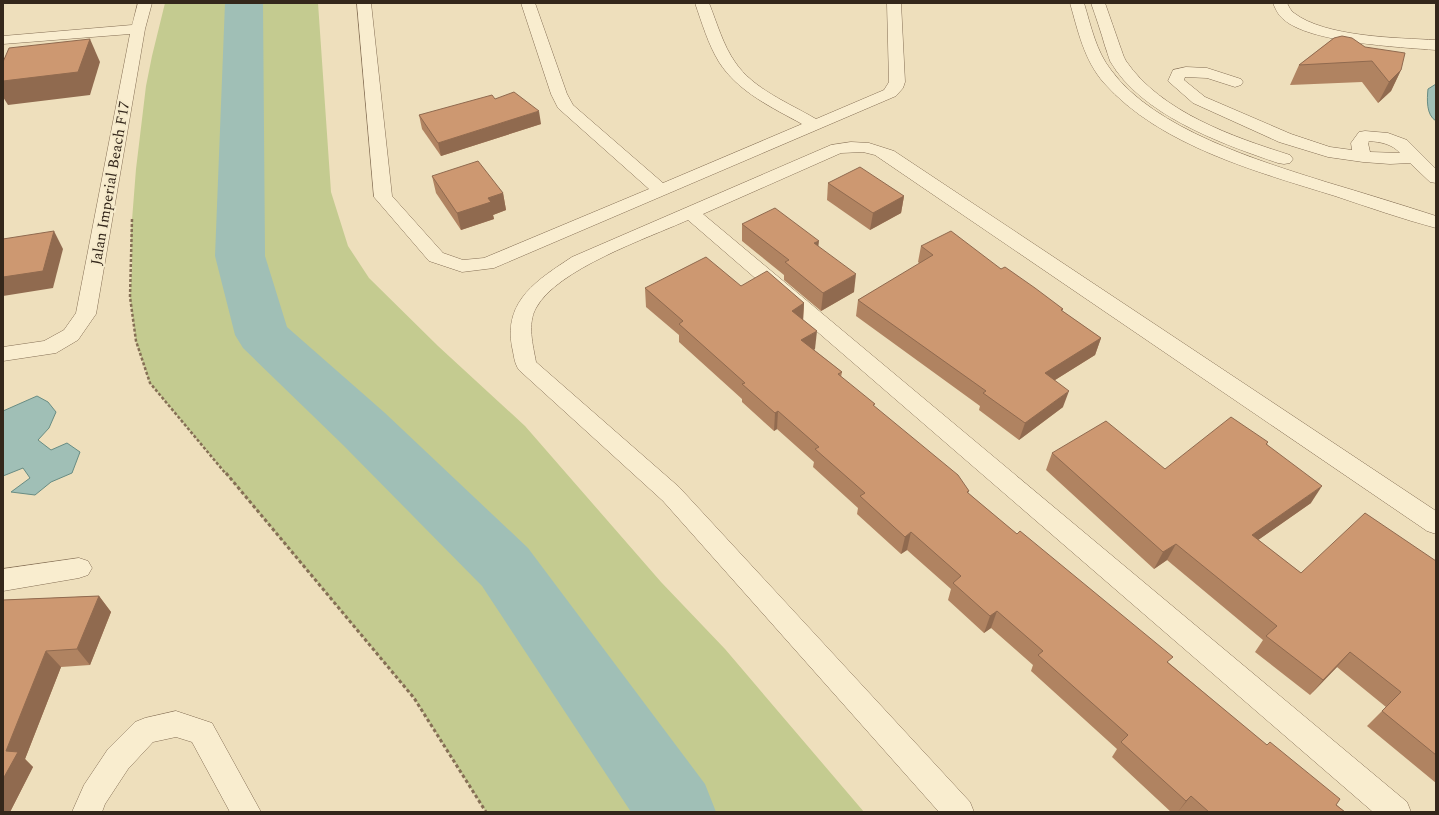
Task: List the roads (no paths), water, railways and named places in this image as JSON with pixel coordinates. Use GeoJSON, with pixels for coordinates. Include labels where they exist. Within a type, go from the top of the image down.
{"type":"FeatureCollection","features":[{"type":"Feature","properties":{"kind":"street","name":"Jalan Imperial Beach F17"},"geometry":{"type":"LineString","coordinates":[[3,354],[49,348],[71,335],[86,314],[138,29],[145,3]]}},
{"type":"Feature","properties":{"kind":"street"},"geometry":{"type":"LineString","coordinates":[[364,3],[383,197],[436,257],[462,266],[488,264],[890,93],[895,88],[897,82],[894,3]]}},
{"type":"Feature","properties":{"kind":"street"},"geometry":{"type":"LineString","coordinates":[[528,3],[558,94],[566,108],[660,190]]}},
{"type":"Feature","properties":{"kind":"street"},"geometry":{"type":"LineString","coordinates":[[702,3],[720,48],[730,67],[754,89],[815,125]]}},
{"type":"Feature","properties":{"kind":"street"},"geometry":{"type":"LineString","coordinates":[[1077,3],[1094,58],[1109,79],[1132,101],[1166,124],[1207,146],[1249,163],[1436,222]]}},
{"type":"Feature","properties":{"kind":"street"},"geometry":{"type":"LineString","coordinates":[[1098,3],[1117,60],[1132,79],[1152,97],[1182,116],[1222,135],[1270,154],[1436,207]]}},
{"type":"Feature","properties":{"kind":"street"},"geometry":{"type":"LineString","coordinates":[[1280,3],[1287,15],[1307,26],[1332,33],[1436,45]]}},
{"type":"Feature","properties":{"kind":"street"},"geometry":{"type":"LineString","coordinates":[[3,40],[138,29]]}},
{"type":"Feature","properties":{"kind":"street"},"geometry":{"type":"LineString","coordinates":[[1235,82],[1216,75],[1193,70],[1178,73],[1176,81],[1199,100],[1285,138],[1328,152],[1363,157],[1359,143],[1364,136],[1382,137],[1401,144],[1436,178]]}},
{"type":"Feature","properties":{"kind":"street"},"geometry":{"type":"LineString","coordinates":[[1270,154],[1285,138]]}},
{"type":"Feature","properties":{"kind":"street"},"geometry":{"type":"LineString","coordinates":[[959,812],[671,494],[526,365],[520,334],[526,307],[544,285],[579,261],[838,149],[855,145],[874,148],[895,160],[1436,524]]}},
{"type":"Feature","properties":{"kind":"street"},"geometry":{"type":"LineString","coordinates":[[691,213],[1396,812]]}},
{"type":"Feature","properties":{"kind":"street"},"geometry":{"type":"LineString","coordinates":[[3,580],[79,568]]}},
{"type":"Feature","properties":{"kind":"street"},"geometry":{"type":"LineString","coordinates":[[87,812],[94,795],[118,759],[146,731],[176,724],[202,732],[246,812]]}},
{"type":"Feature","properties":{"kind":"water"},"geometry":{"type":"Polygon","coordinates":[[[1436,84],[1436,121],[1430,115],[1427,97],[1428,89],[1436,84]]]}},
{"type":"Feature","properties":{"kind":"water"},"geometry":{"type":"Polygon","coordinates":[[[37,396],[48,402],[56,412],[49,428],[38,440],[51,450],[67,443],[80,452],[72,473],[51,482],[35,495],[11,492],[30,478],[23,468],[3,476],[3,411],[37,396]]]}},
{"type":"Feature","properties":{"kind":"waterway"},"geometry":{"type":"LineString","coordinates":[[244,3],[240,256],[262,335],[364,429],[505,567],[677,812]]}}]}
